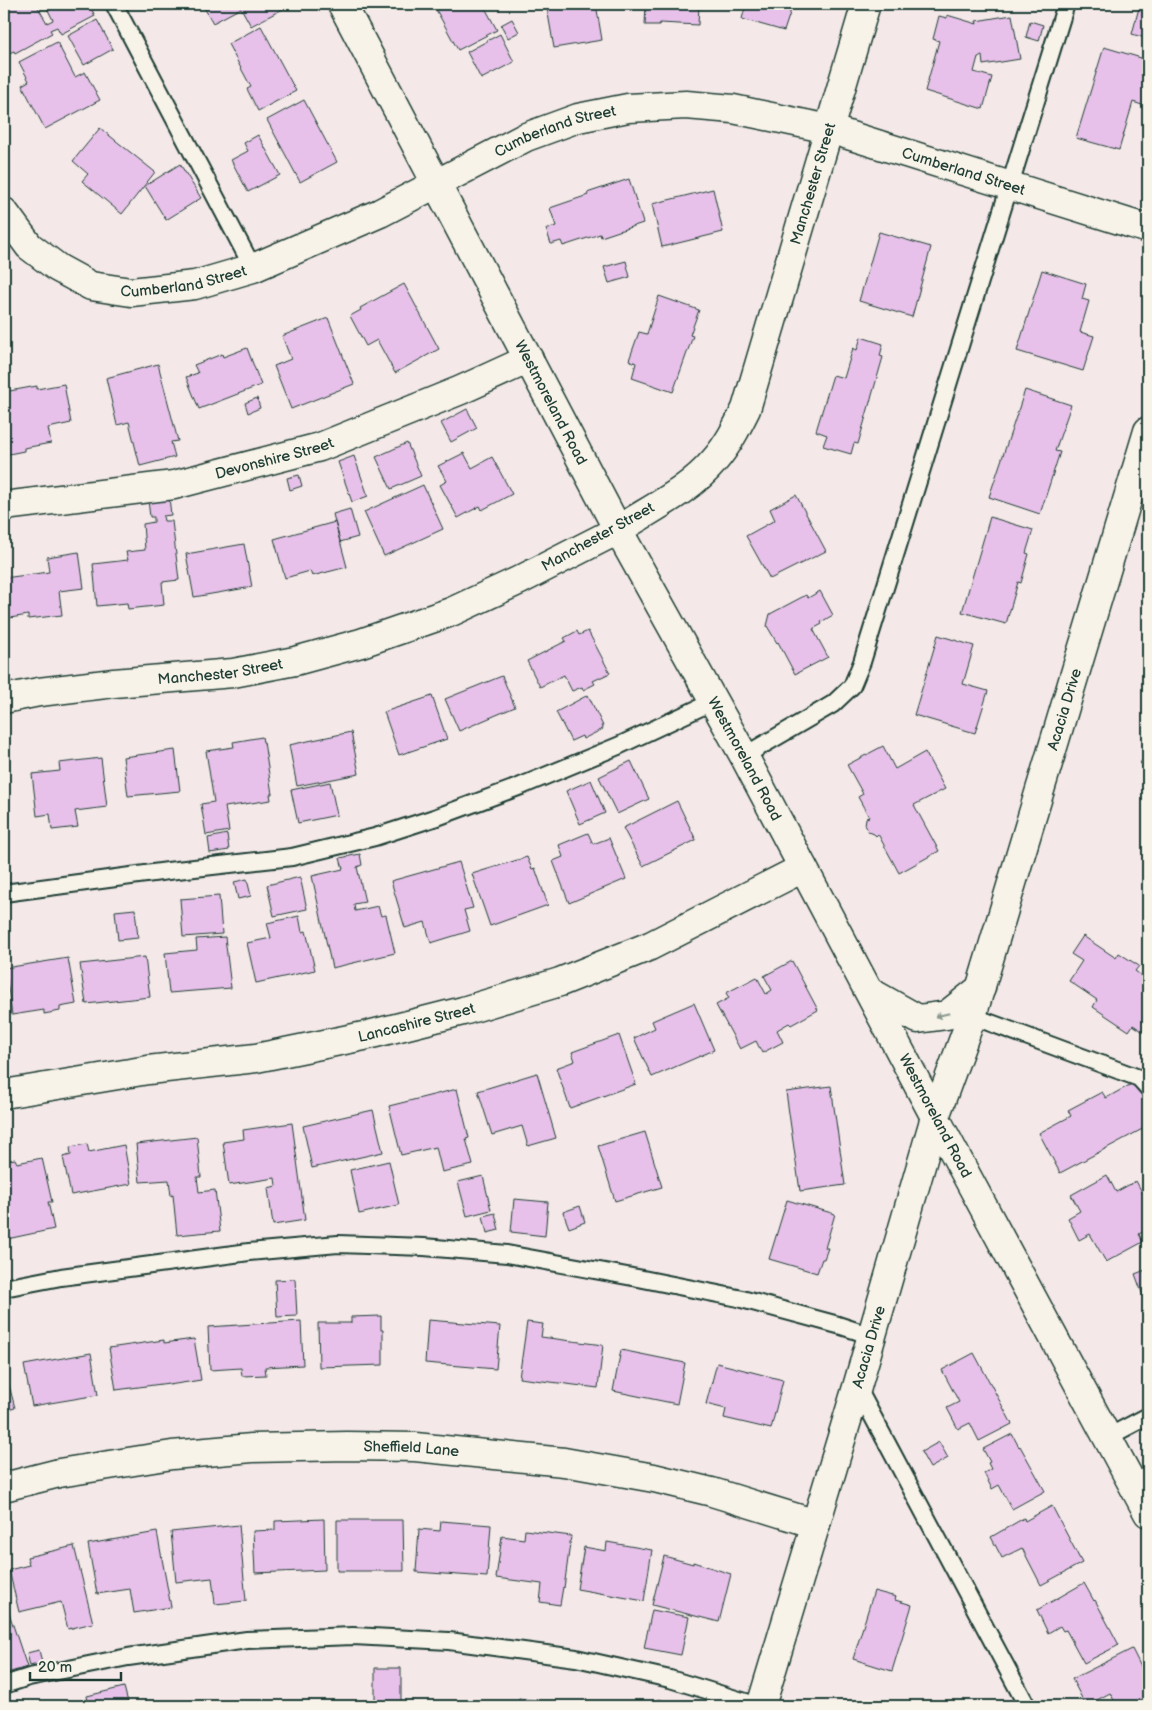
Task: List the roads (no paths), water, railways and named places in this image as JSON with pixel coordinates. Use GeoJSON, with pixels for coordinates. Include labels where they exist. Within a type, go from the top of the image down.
{"type":"FeatureCollection","features":[{"type":"Feature","properties":{"kind":"street","name":"Manchester Street"},"geometry":{"type":"LineString","coordinates":[[4,699],[39,692],[114,682],[233,673],[295,661],[361,643],[451,612],[520,580],[618,530],[690,484],[713,462],[731,439],[746,409],[866,4]]}},
{"type":"Feature","properties":{"kind":"street","name":"Westmoreland Road"},"geometry":{"type":"LineString","coordinates":[[347,5],[618,530],[744,756],[935,1118],[1148,1513]]}},
{"type":"Feature","properties":{"kind":"street","name":"Cumberland Street"},"geometry":{"type":"LineString","coordinates":[[4,212],[29,246],[58,268],[91,286],[131,292],[195,285],[254,268],[380,213],[526,137],[578,118],[628,108],[686,105],[733,109],[829,129],[1148,229]]}},
{"type":"Feature","properties":{"kind":"street","name":"Devonshire Street"},"geometry":{"type":"LineString","coordinates":[[4,506],[174,485],[320,447],[461,390],[529,359]]}},
{"type":"Feature","properties":{"kind":"street","name":"Acacia Drive"},"geometry":{"type":"LineString","coordinates":[[760,1706],[857,1387],[935,1118],[981,988],[1148,431]]}},
{"type":"Feature","properties":{"kind":"street","name":"Lancashire Street"},"geometry":{"type":"LineString","coordinates":[[4,1094],[148,1070],[256,1058],[364,1036],[463,1011],[560,982],[650,946],[803,868]]}},
{"type":"Feature","properties":{"kind":"street"},"geometry":{"type":"LineString","coordinates":[[870,992],[918,1019],[947,1015],[981,988]]}},
{"type":"Feature","properties":{"kind":"street","name":"Sheffield Lane"},"geometry":{"type":"LineString","coordinates":[[4,1487],[59,1473],[172,1455],[252,1448],[415,1447],[564,1462],[654,1478],[712,1492],[816,1524]]}},
{"type":"Feature","properties":{"kind":"lane"},"geometry":{"type":"LineString","coordinates":[[114,4],[254,268]]}},
{"type":"Feature","properties":{"kind":"lane"},"geometry":{"type":"LineString","coordinates":[[744,756],[833,704],[852,686],[865,652],[1066,4]]}},
{"type":"Feature","properties":{"kind":"lane"},"geometry":{"type":"LineString","coordinates":[[4,893],[292,857],[375,837],[437,817],[520,786],[618,746],[714,701]]}},
{"type":"Feature","properties":{"kind":"lane"},"geometry":{"type":"LineString","coordinates":[[972,1016],[1139,1078],[1148,1088]]}},
{"type":"Feature","properties":{"kind":"lane"},"geometry":{"type":"LineString","coordinates":[[4,1288],[61,1277],[249,1252],[338,1244],[424,1247],[507,1254],[638,1278],[738,1298],[872,1336]]}},
{"type":"Feature","properties":{"kind":"lane"},"geometry":{"type":"LineString","coordinates":[[857,1387],[1027,1706]]}},
{"type":"Feature","properties":{"kind":"lane"},"geometry":{"type":"LineString","coordinates":[[1108,1437],[1148,1416]]}},
{"type":"Feature","properties":{"kind":"lane"},"geometry":{"type":"LineString","coordinates":[[4,1685],[29,1677],[128,1657],[247,1640],[353,1636],[449,1641],[576,1658],[670,1679],[760,1706]]}}]}
